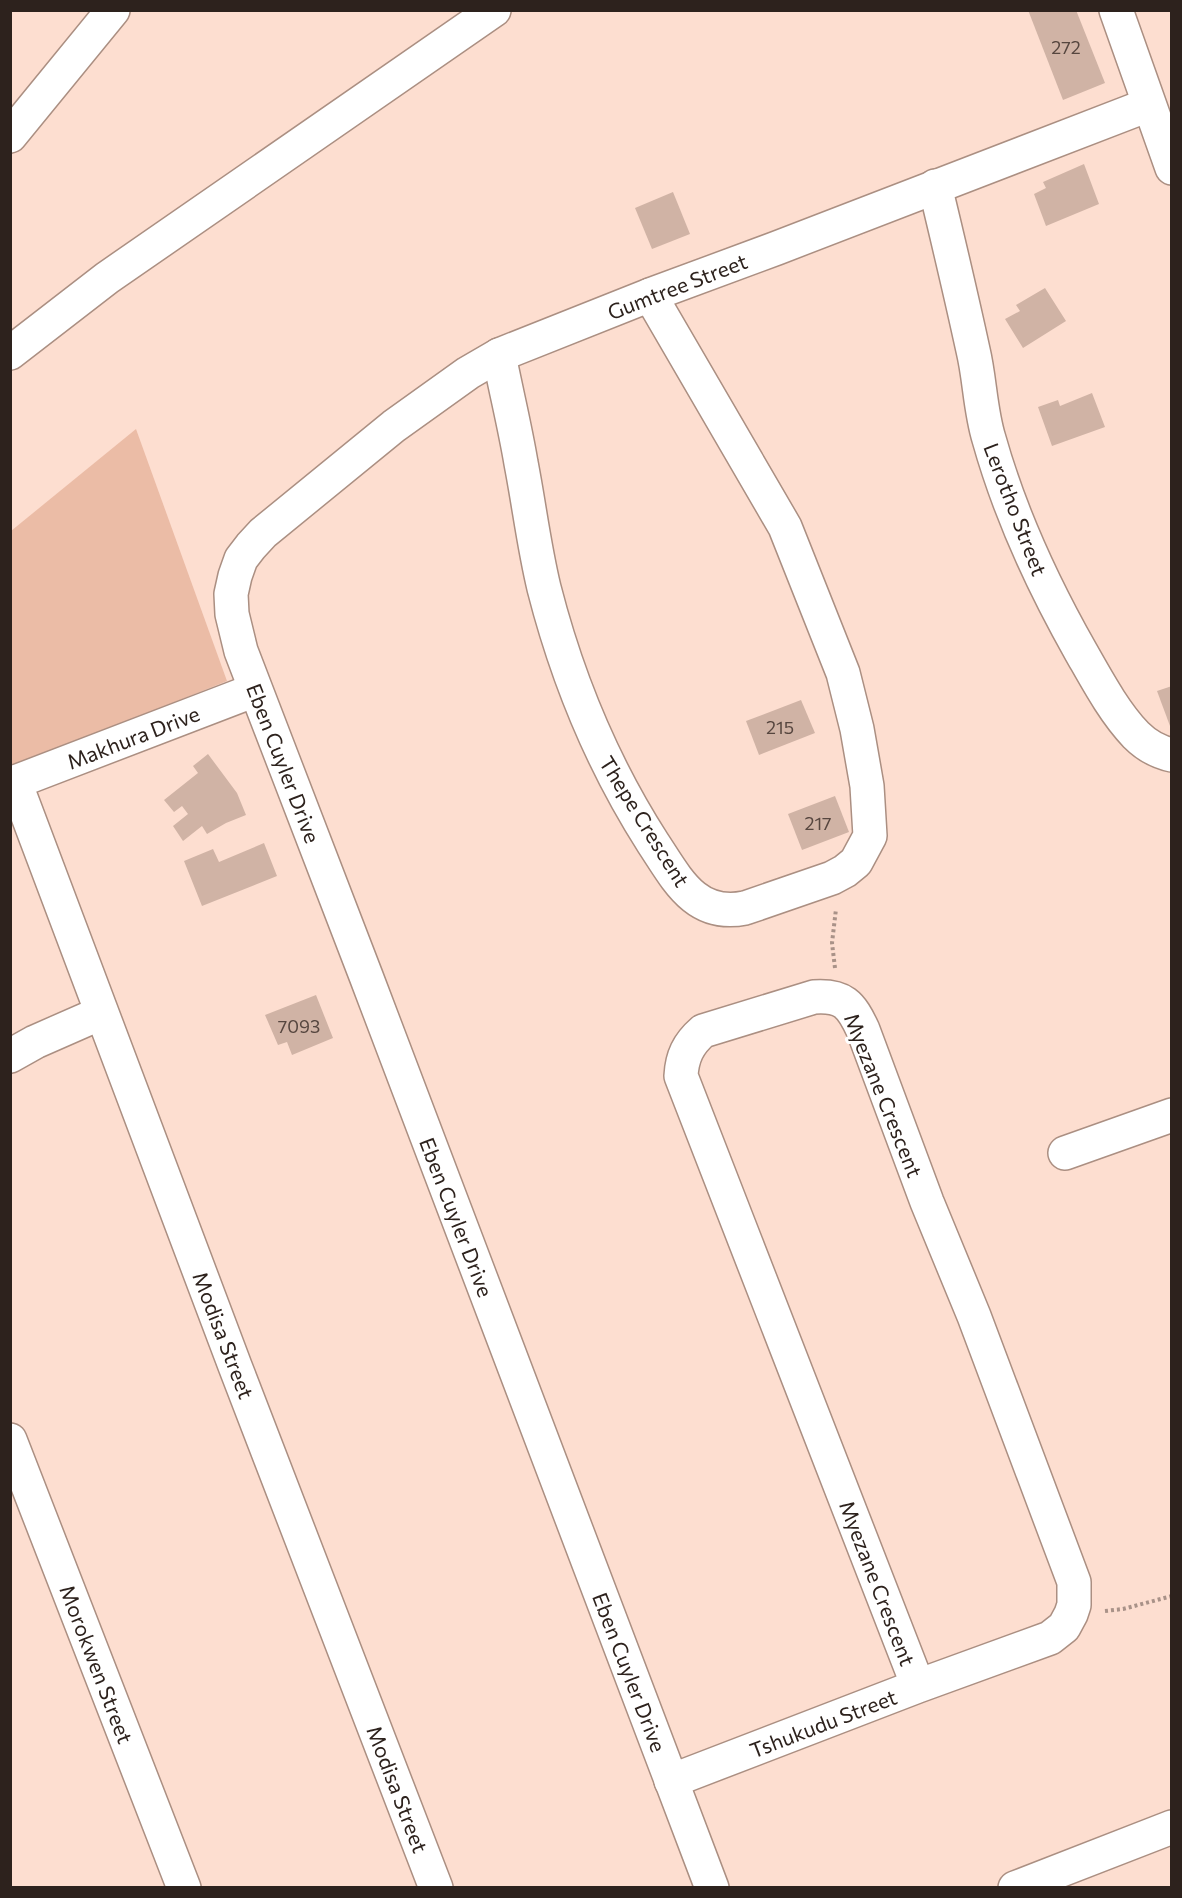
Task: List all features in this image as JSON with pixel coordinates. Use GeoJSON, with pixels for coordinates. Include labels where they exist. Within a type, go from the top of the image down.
{"type":"FeatureCollection","features":[{"type":"Feature","properties":{"kind":"main road"},"geometry":{"type":"LineString","coordinates":[[10,136],[113,10]]}},
{"type":"Feature","properties":{"kind":"main road"},"geometry":{"type":"LineString","coordinates":[[10,353],[107,278],[494,10]]}},
{"type":"Feature","properties":{"kind":"main road"},"geometry":{"type":"LineString","coordinates":[[1116,10],[1172,168]]}},
{"type":"Feature","properties":{"kind":"main road","name":"Gumtree Street"},"geometry":{"type":"LineString","coordinates":[[251,546],[279,519],[394,426],[468,373],[499,355],[1148,105]]}},
{"type":"Feature","properties":{"kind":"main road","name":"Lerotho Street"},"geometry":{"type":"LineString","coordinates":[[935,186],[974,352],[988,436],[999,475],[1030,554],[1057,611],[1094,675],[1125,722],[1150,747],[1162,753],[1172,754]]}},
{"type":"Feature","properties":{"kind":"main road","name":"Thepe Crescent"},"geometry":{"type":"LineString","coordinates":[[499,355],[544,588],[569,667],[608,767],[621,792],[672,872],[694,898],[706,906],[733,911],[767,902],[832,878],[856,862],[870,836],[867,786],[857,729],[843,673],[785,527],[650,295]]}},
{"type":"Feature","properties":{"kind":"main road","name":"Eben Cuyler Drive"},"geometry":{"type":"LineString","coordinates":[[251,546],[241,559],[231,594],[232,614],[241,651],[712,1887]]}},
{"type":"Feature","properties":{"kind":"main road","name":"Makhura Drive"},"geometry":{"type":"LineString","coordinates":[[13,783],[255,690]]}},
{"type":"Feature","properties":{"kind":"main road","name":"Modisa Street"},"geometry":{"type":"LineString","coordinates":[[13,783],[435,1887]]}},
{"type":"Feature","properties":{"kind":"main road","name":"Myezane Crescent"},"geometry":{"type":"LineString","coordinates":[[918,1686],[681,1076],[684,1055],[695,1038],[703,1031],[802,999],[827,996],[838,998],[856,1014],[1074,1582],[1074,1605],[1071,1614]]}},
{"type":"Feature","properties":{"kind":"main road"},"geometry":{"type":"LineString","coordinates":[[10,1056],[35,1042],[101,1013]]}},
{"type":"Feature","properties":{"kind":"main road"},"geometry":{"type":"LineString","coordinates":[[1065,1154],[1172,1115]]}},
{"type":"Feature","properties":{"kind":"main road","name":"Morokwen Street"},"geometry":{"type":"LineString","coordinates":[[10,1440],[184,1887]]}},
{"type":"Feature","properties":{"kind":"main road","name":"Tshukudu Street"},"geometry":{"type":"LineString","coordinates":[[671,1781],[918,1686],[1043,1641],[1058,1632],[1071,1614]]}},
{"type":"Feature","properties":{"kind":"main road"},"geometry":{"type":"LineString","coordinates":[[1015,1887],[1172,1827]]}},
{"type":"Feature","properties":{"kind":"path"},"geometry":{"type":"LineString","coordinates":[[838,998],[832,943],[836,902],[845,871]]}},
{"type":"Feature","properties":{"kind":"path"},"geometry":{"type":"LineString","coordinates":[[1071,1614],[1123,1609],[1172,1596]]}},
{"type":"Feature","properties":{"kind":"shaded area"},"geometry":{"type":"Polygon","coordinates":[[[136,429],[227,681],[11,768],[11,531],[136,429]]]}},
{"type":"Feature","properties":{"kind":"building"},"geometry":{"type":"Polygon","coordinates":[[[1028,10],[1076,10],[1105,83],[1063,100],[1028,10]]]}},
{"type":"Feature","properties":{"kind":"building"},"geometry":{"type":"Polygon","coordinates":[[[1084,164],[1099,204],[1046,226],[1034,194],[1046,188],[1043,182],[1084,164]]]}},
{"type":"Feature","properties":{"kind":"building"},"geometry":{"type":"Polygon","coordinates":[[[673,192],[690,234],[652,249],[635,208],[673,192]]]}},
{"type":"Feature","properties":{"kind":"building"},"geometry":{"type":"Polygon","coordinates":[[[1045,288],[1066,321],[1023,348],[1005,319],[1020,311],[1016,305],[1045,288]]]}},
{"type":"Feature","properties":{"kind":"building"},"geometry":{"type":"Polygon","coordinates":[[[1092,393],[1105,427],[1052,446],[1038,407],[1058,400],[1060,406],[1092,393]]]}},
{"type":"Feature","properties":{"kind":"building"},"geometry":{"type":"Polygon","coordinates":[[[1172,686],[1172,725],[1170,726],[1157,691],[1172,686]]]}},
{"type":"Feature","properties":{"kind":"building"},"geometry":{"type":"Polygon","coordinates":[[[801,700],[815,733],[759,755],[746,721],[801,700]]]}},
{"type":"Feature","properties":{"kind":"building"},"geometry":{"type":"Polygon","coordinates":[[[208,754],[237,793],[246,815],[207,834],[202,826],[183,841],[173,826],[188,814],[182,806],[174,812],[164,800],[198,773],[193,766],[208,754]]]}},
{"type":"Feature","properties":{"kind":"building"},"geometry":{"type":"Polygon","coordinates":[[[835,796],[849,832],[802,850],[788,814],[835,796]]]}},
{"type":"Feature","properties":{"kind":"building"},"geometry":{"type":"Polygon","coordinates":[[[264,843],[277,876],[202,906],[184,861],[213,849],[219,862],[264,843]]]}},
{"type":"Feature","properties":{"kind":"building"},"geometry":{"type":"Polygon","coordinates":[[[316,995],[333,1038],[292,1055],[287,1042],[278,1045],[265,1015],[316,995]]]}}]}
